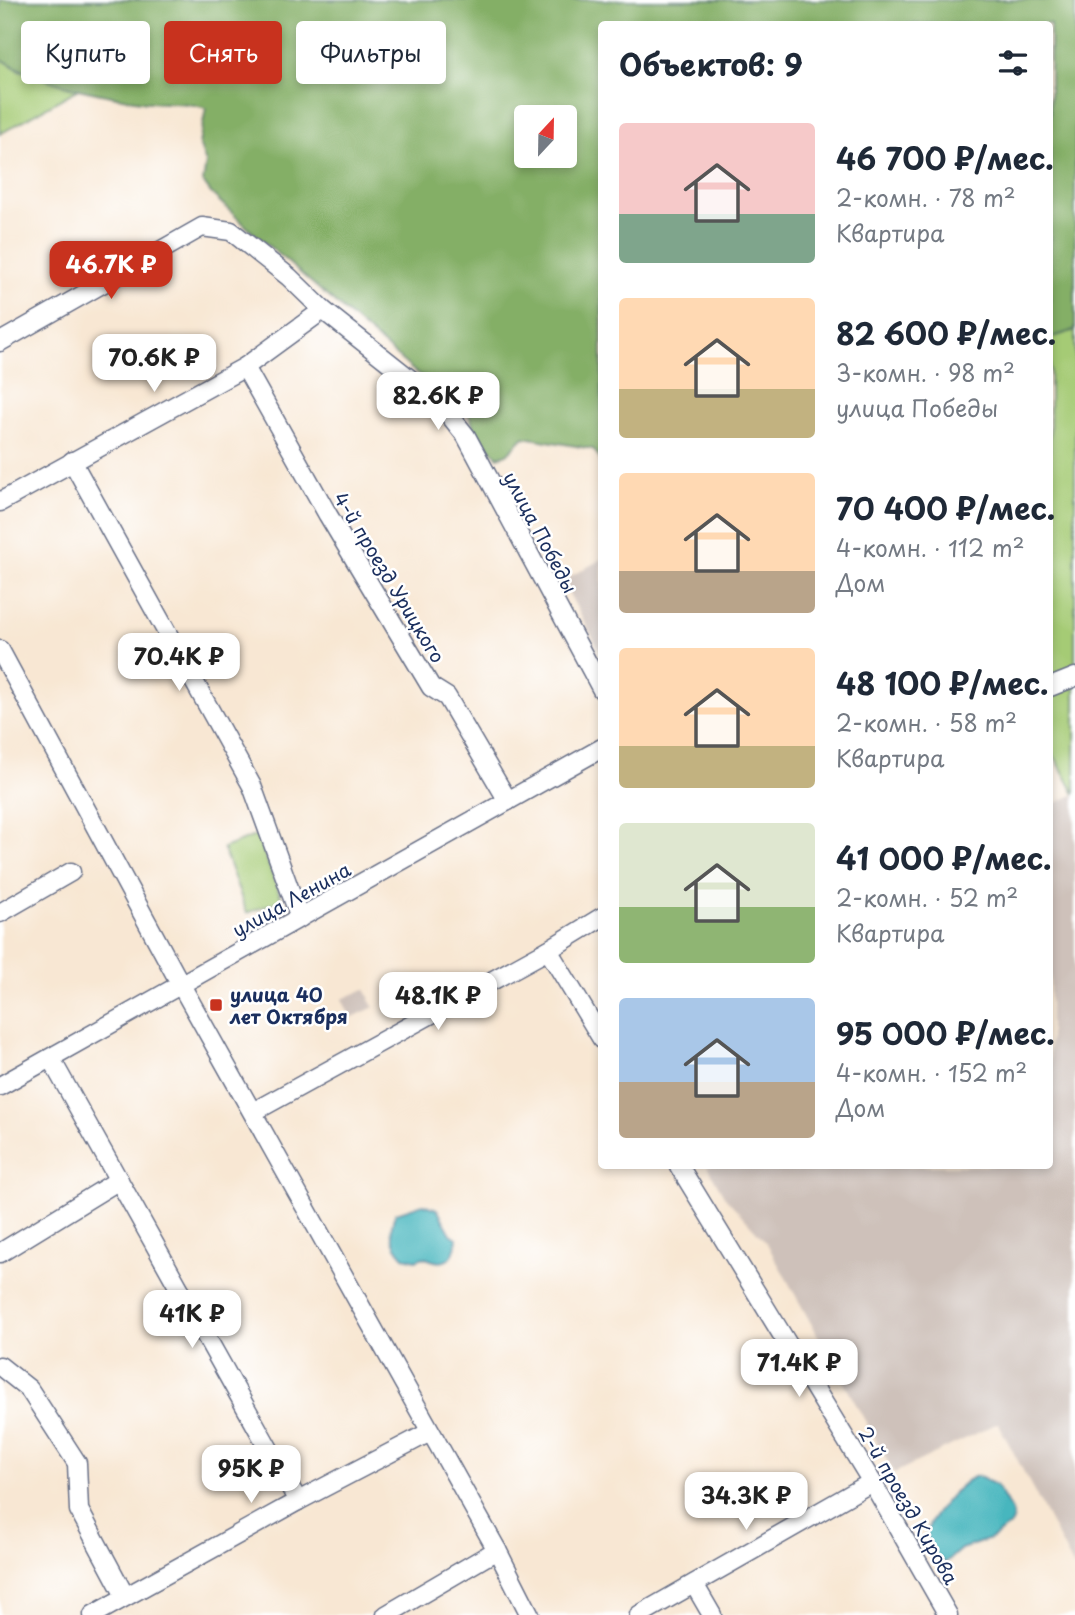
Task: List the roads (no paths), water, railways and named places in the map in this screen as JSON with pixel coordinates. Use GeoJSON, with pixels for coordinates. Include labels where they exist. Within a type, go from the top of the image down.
{"type":"FeatureCollection","features":[{"type":"Feature","properties":{"kind":"street","name":"улица Победы"},"geometry":{"type":"LineString","coordinates":[[0,342],[202,226],[231,231],[289,277],[323,310],[439,402],[466,436],[598,683]]}},
{"type":"Feature","properties":{"kind":"street"},"geometry":{"type":"LineString","coordinates":[[0,502],[245,367],[323,310]]}},
{"type":"Feature","properties":{"kind":"street","name":"4-й проезд Урицкого"},"geometry":{"type":"LineString","coordinates":[[245,367],[328,516],[430,687],[447,697],[508,801]]}},
{"type":"Feature","properties":{"kind":"street"},"geometry":{"type":"LineString","coordinates":[[72,461],[252,786],[300,918]]}},
{"type":"Feature","properties":{"kind":"street"},"geometry":{"type":"LineString","coordinates":[[0,650],[181,985],[497,1550],[530,1615]]}},
{"type":"Feature","properties":{"kind":"street"},"geometry":{"type":"LineString","coordinates":[[1053,686],[1075,677]]}},
{"type":"Feature","properties":{"kind":"street","name":"улица Ленина"},"geometry":{"type":"LineString","coordinates":[[0,1086],[598,750]]}},
{"type":"Feature","properties":{"kind":"street"},"geometry":{"type":"LineString","coordinates":[[0,913],[71,872]]}},
{"type":"Feature","properties":{"kind":"street"},"geometry":{"type":"LineString","coordinates":[[253,1112],[548,950],[598,919]]}},
{"type":"Feature","properties":{"kind":"street"},"geometry":{"type":"LineString","coordinates":[[548,950],[598,1032]]}},
{"type":"Feature","properties":{"kind":"street"},"geometry":{"type":"LineString","coordinates":[[51,1059],[298,1501]]}},
{"type":"Feature","properties":{"kind":"street","name":"2-й проезд Кирова"},"geometry":{"type":"LineString","coordinates":[[681,1169],[872,1482],[948,1615]]}},
{"type":"Feature","properties":{"kind":"street"},"geometry":{"type":"LineString","coordinates":[[0,1253],[119,1180]]}},
{"type":"Feature","properties":{"kind":"street"},"geometry":{"type":"LineString","coordinates":[[0,1366],[29,1389],[77,1463],[79,1510],[125,1596]]}},
{"type":"Feature","properties":{"kind":"street"},"geometry":{"type":"LineString","coordinates":[[93,1615],[298,1501],[430,1432]]}},
{"type":"Feature","properties":{"kind":"street"},"geometry":{"type":"LineString","coordinates":[[639,1615],[872,1482]]}},
{"type":"Feature","properties":{"kind":"street"},"geometry":{"type":"LineString","coordinates":[[386,1615],[497,1550]]}},
{"type":"Feature","properties":{"kind":"street"},"geometry":{"type":"LineString","coordinates":[[694,1584],[712,1615]]}},
{"type":"Feature","properties":{"kind":"water"},"geometry":{"type":"Polygon","coordinates":[[[423,1204],[437,1209],[451,1234],[457,1238],[454,1252],[447,1260],[437,1261],[424,1257],[416,1260],[404,1257],[396,1247],[392,1225],[396,1213],[423,1204]]]}},
{"type":"Feature","properties":{"kind":"water"},"geometry":{"type":"Polygon","coordinates":[[[977,1476],[996,1485],[1012,1511],[1013,1519],[1010,1526],[990,1539],[961,1549],[945,1563],[928,1543],[929,1528],[939,1510],[955,1492],[977,1476]]]}},
{"type":"Feature","properties":{"kind":"place","name":"улица 40 лет Октября"},"geometry":{"type":"Point","coordinates":[216,1005]}}]}
